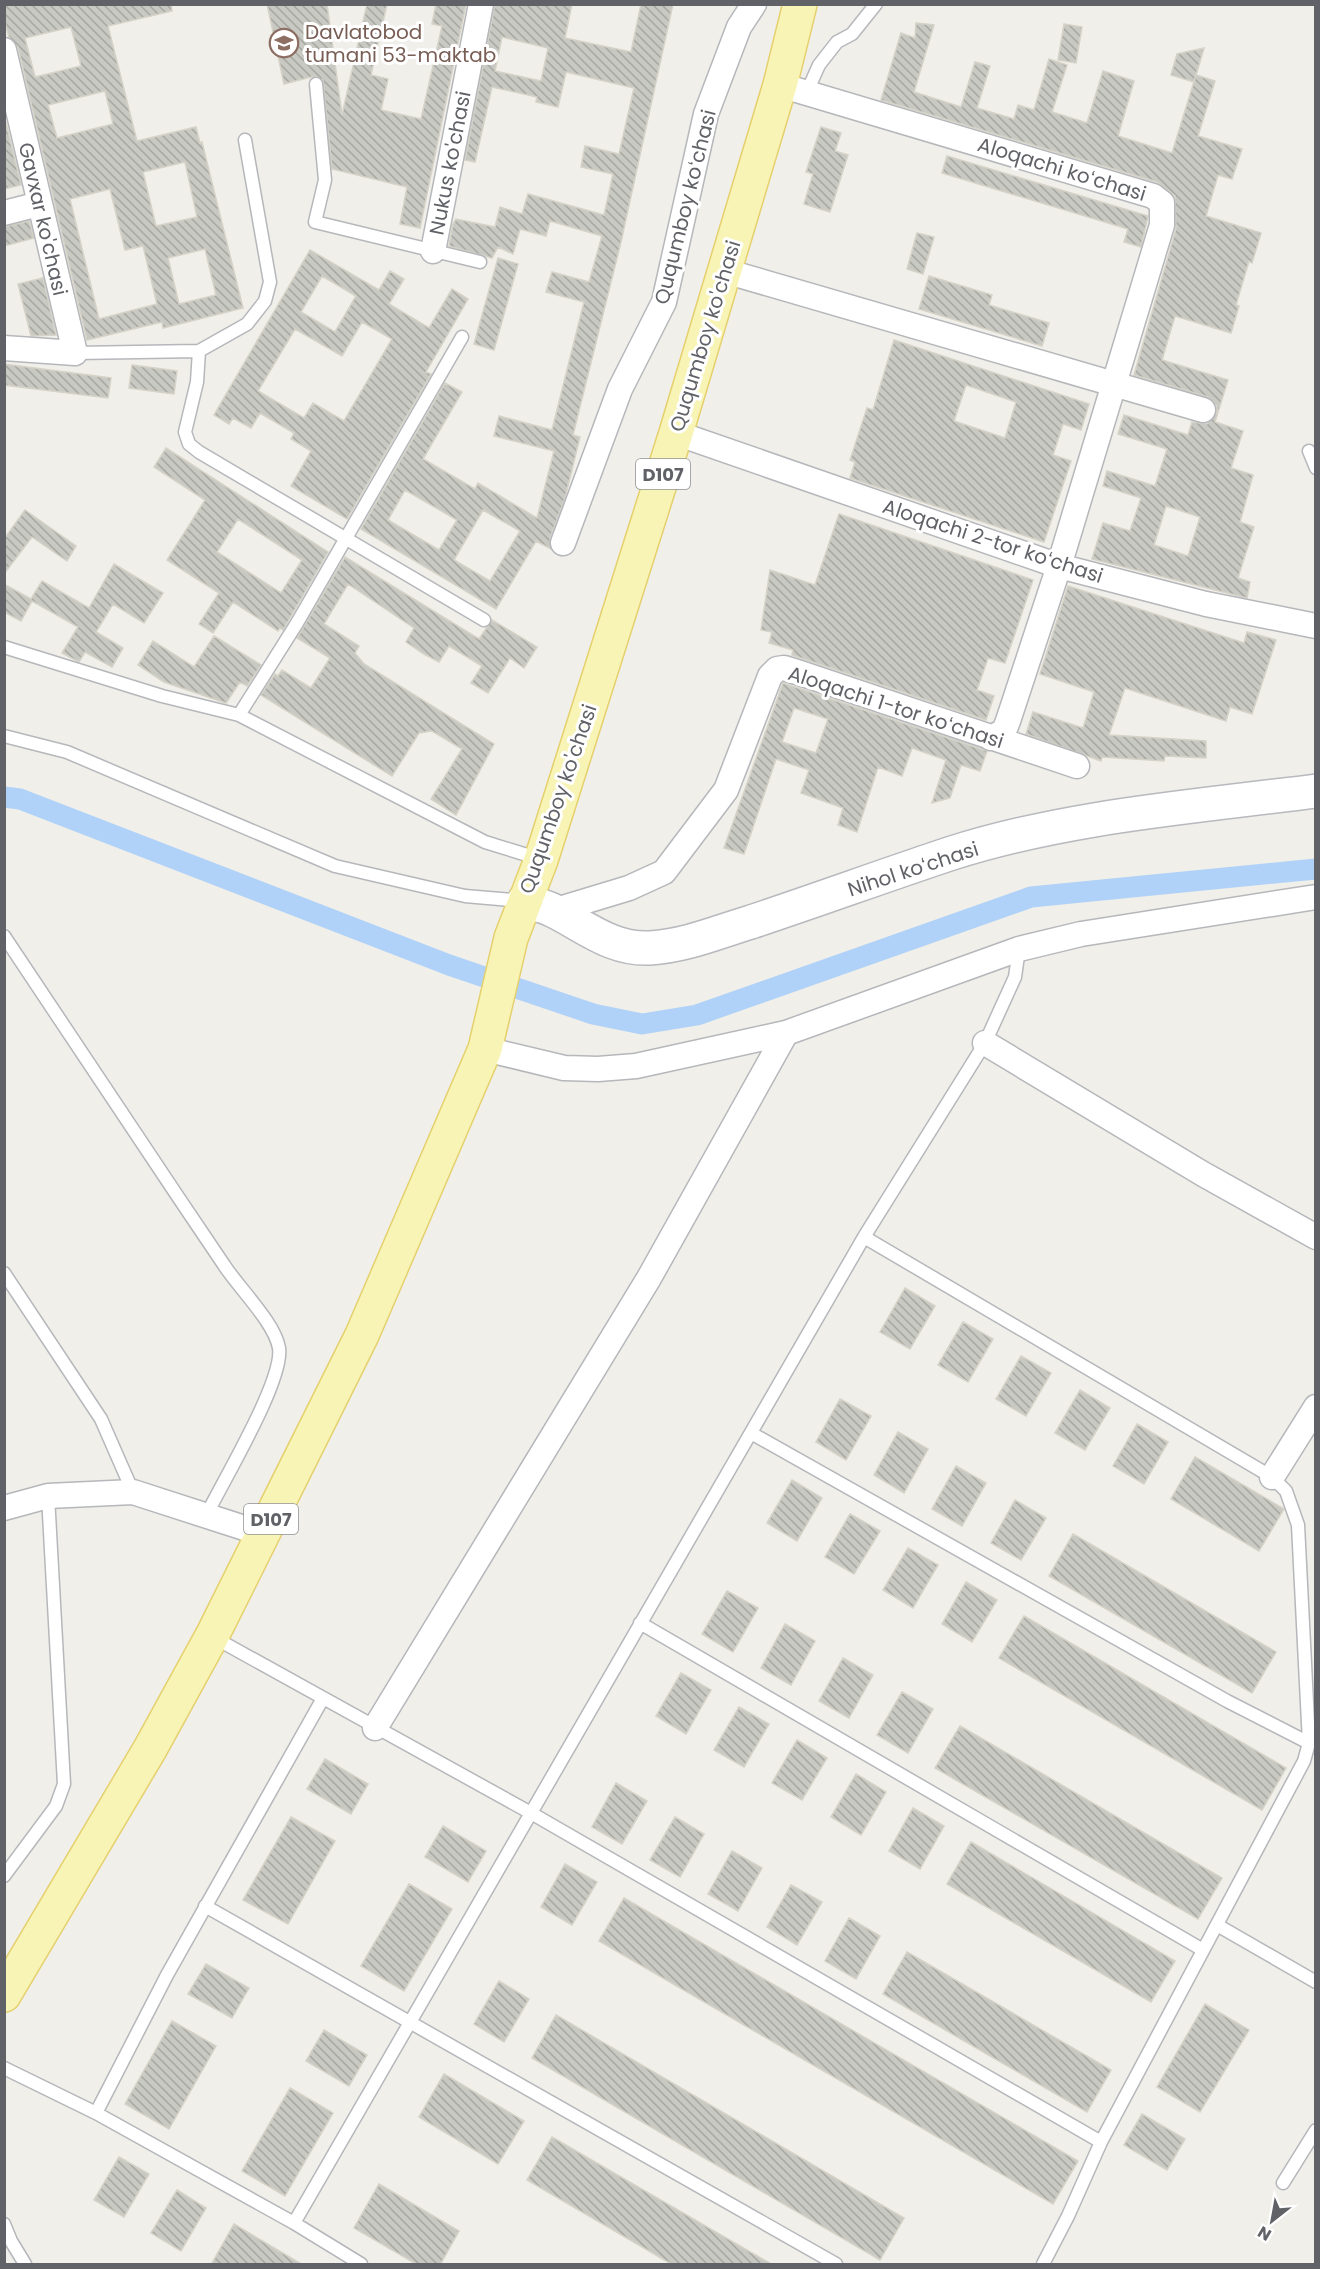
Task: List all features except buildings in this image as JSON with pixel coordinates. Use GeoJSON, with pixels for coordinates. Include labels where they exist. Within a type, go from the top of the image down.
{"type":"FeatureCollection","features":[{"type":"Feature","properties":{"kind":"main road","name":"Ququmboy ko'chasi"},"geometry":{"type":"LineString","coordinates":[[489,1035],[511,938],[539,906],[541,860],[725,271],[793,89],[800,4]]}},
{"type":"Feature","properties":{"kind":"main road","name":"Nihol koʻchasi"},"geometry":{"type":"LineString","coordinates":[[539,906],[615,944],[649,948],[688,942],[850,890],[950,854],[1027,833],[1139,813],[1316,791]]}},
{"type":"Feature","properties":{"kind":"main road","name":"D107"},"geometry":{"type":"LineString","coordinates":[[4,1995],[132,1780],[212,1636],[362,1335],[489,1035]]}},
{"type":"Feature","properties":{"kind":"street","name":"Nukus ko'chasi"},"geometry":{"type":"LineString","coordinates":[[433,251],[482,4]]}},
{"type":"Feature","properties":{"kind":"street","name":"Ququmboy koʻchasi"},"geometry":{"type":"LineString","coordinates":[[563,543],[620,389],[664,302],[706,114],[739,27],[754,4]]}},
{"type":"Feature","properties":{"kind":"street","name":"Gavxar ko'chasi"},"geometry":{"type":"LineString","coordinates":[[4,50],[75,353]]}},
{"type":"Feature","properties":{"kind":"street","name":"Aloqachi koʻchasi"},"geometry":{"type":"LineString","coordinates":[[793,89],[1016,153],[1153,196],[1162,203],[1162,225],[1059,566],[1008,721],[1004,731],[991,738]]}},
{"type":"Feature","properties":{"kind":"street"},"geometry":{"type":"LineString","coordinates":[[4,213],[39,204]]}},
{"type":"Feature","properties":{"kind":"street"},"geometry":{"type":"LineString","coordinates":[[725,271],[1203,410]]}},
{"type":"Feature","properties":{"kind":"street"},"geometry":{"type":"LineString","coordinates":[[4,348],[75,353]]}},
{"type":"Feature","properties":{"kind":"street","name":"Aloqachi 2-tor koʻchasi"},"geometry":{"type":"LineString","coordinates":[[676,433],[1059,566],[1206,604],[1316,626]]}},
{"type":"Feature","properties":{"kind":"street","name":"Aloqachi 1-tor koʻchasi"},"geometry":{"type":"LineString","coordinates":[[539,906],[629,888],[664,872],[726,790],[770,676],[777,669],[783,668],[800,673],[1077,766]]}},
{"type":"Feature","properties":{"kind":"street"},"geometry":{"type":"LineString","coordinates":[[489,1035],[564,1068],[598,1069],[636,1066],[786,1033],[1019,949],[1081,934],[1316,897]]}},
{"type":"Feature","properties":{"kind":"street"},"geometry":{"type":"LineString","coordinates":[[375,1728],[649,1278],[786,1033]]}},
{"type":"Feature","properties":{"kind":"street"},"geometry":{"type":"LineString","coordinates":[[985,1043],[1203,1174],[1316,1237]]}},
{"type":"Feature","properties":{"kind":"street"},"geometry":{"type":"LineString","coordinates":[[1272,1477],[1316,1407]]}},
{"type":"Feature","properties":{"kind":"street"},"geometry":{"type":"LineString","coordinates":[[4,1508],[48,1496],[134,1492],[263,1534]]}},
{"type":"Feature","properties":{"kind":"lane"},"geometry":{"type":"LineString","coordinates":[[793,89],[819,65],[837,42],[852,34],[876,4]]}},
{"type":"Feature","properties":{"kind":"lane"},"geometry":{"type":"LineString","coordinates":[[316,84],[325,180],[315,222],[480,262]]}},
{"type":"Feature","properties":{"kind":"lane"},"geometry":{"type":"LineString","coordinates":[[75,353],[199,351],[247,324],[265,301],[270,282],[245,140]]}},
{"type":"Feature","properties":{"kind":"lane"},"geometry":{"type":"LineString","coordinates":[[239,715],[297,623],[462,337]]}},
{"type":"Feature","properties":{"kind":"lane"},"geometry":{"type":"LineString","coordinates":[[199,351],[197,382],[185,432],[189,444],[484,620]]}},
{"type":"Feature","properties":{"kind":"lane"},"geometry":{"type":"LineString","coordinates":[[1309,451],[1316,468]]}},
{"type":"Feature","properties":{"kind":"lane"},"geometry":{"type":"LineString","coordinates":[[4,646],[162,696],[239,715],[485,842],[541,860]]}},
{"type":"Feature","properties":{"kind":"lane"},"geometry":{"type":"LineString","coordinates":[[4,736],[67,752],[335,866],[465,896],[539,906]]}},
{"type":"Feature","properties":{"kind":"lane"},"geometry":{"type":"LineString","coordinates":[[4,936],[226,1269],[272,1330],[279,1347],[278,1363],[263,1403],[207,1514]]}},
{"type":"Feature","properties":{"kind":"lane"},"geometry":{"type":"LineString","coordinates":[[294,2223],[864,1237],[985,1043],[1015,977],[1019,949]]}},
{"type":"Feature","properties":{"kind":"lane"},"geometry":{"type":"LineString","coordinates":[[864,1237],[1272,1477],[1286,1491],[1299,1525],[1309,1743],[1296,1778],[1101,2142],[1043,2265]]}},
{"type":"Feature","properties":{"kind":"lane"},"geometry":{"type":"LineString","coordinates":[[4,1273],[101,1419],[134,1492]]}},
{"type":"Feature","properties":{"kind":"lane"},"geometry":{"type":"LineString","coordinates":[[751,1433],[1216,1695],[1309,1743]]}},
{"type":"Feature","properties":{"kind":"lane"},"geometry":{"type":"LineString","coordinates":[[4,1876],[56,1806],[64,1784],[48,1496]]}},
{"type":"Feature","properties":{"kind":"lane"},"geometry":{"type":"LineString","coordinates":[[640,1623],[1203,1950]]}},
{"type":"Feature","properties":{"kind":"lane"},"geometry":{"type":"LineString","coordinates":[[212,1636],[322,1700],[531,1813],[1101,2142]]}},
{"type":"Feature","properties":{"kind":"lane"},"geometry":{"type":"LineString","coordinates":[[96,2113],[205,1905],[322,1700]]}},
{"type":"Feature","properties":{"kind":"lane"},"geometry":{"type":"LineString","coordinates":[[205,1905],[411,2020],[836,2265]]}},
{"type":"Feature","properties":{"kind":"lane"},"geometry":{"type":"LineString","coordinates":[[1217,1925],[1316,1982]]}},
{"type":"Feature","properties":{"kind":"lane"},"geometry":{"type":"LineString","coordinates":[[4,2068],[96,2113],[294,2223],[361,2265]]}},
{"type":"Feature","properties":{"kind":"lane"},"geometry":{"type":"LineString","coordinates":[[1283,2183],[1316,2130]]}},
{"type":"Feature","properties":{"kind":"lane"},"geometry":{"type":"LineString","coordinates":[[4,2224],[25,2265]]}},
{"type":"Feature","properties":{"kind":"waterway"},"geometry":{"type":"LineString","coordinates":[[4,797],[20,799],[449,965],[593,1014],[642,1024],[697,1015],[1031,897],[1316,869]]}},
{"type":"Feature","properties":{"kind":"place","name":"Davlatobod tumani 53-maktab"},"geometry":{"type":"Point","coordinates":[284,43]}}]}
